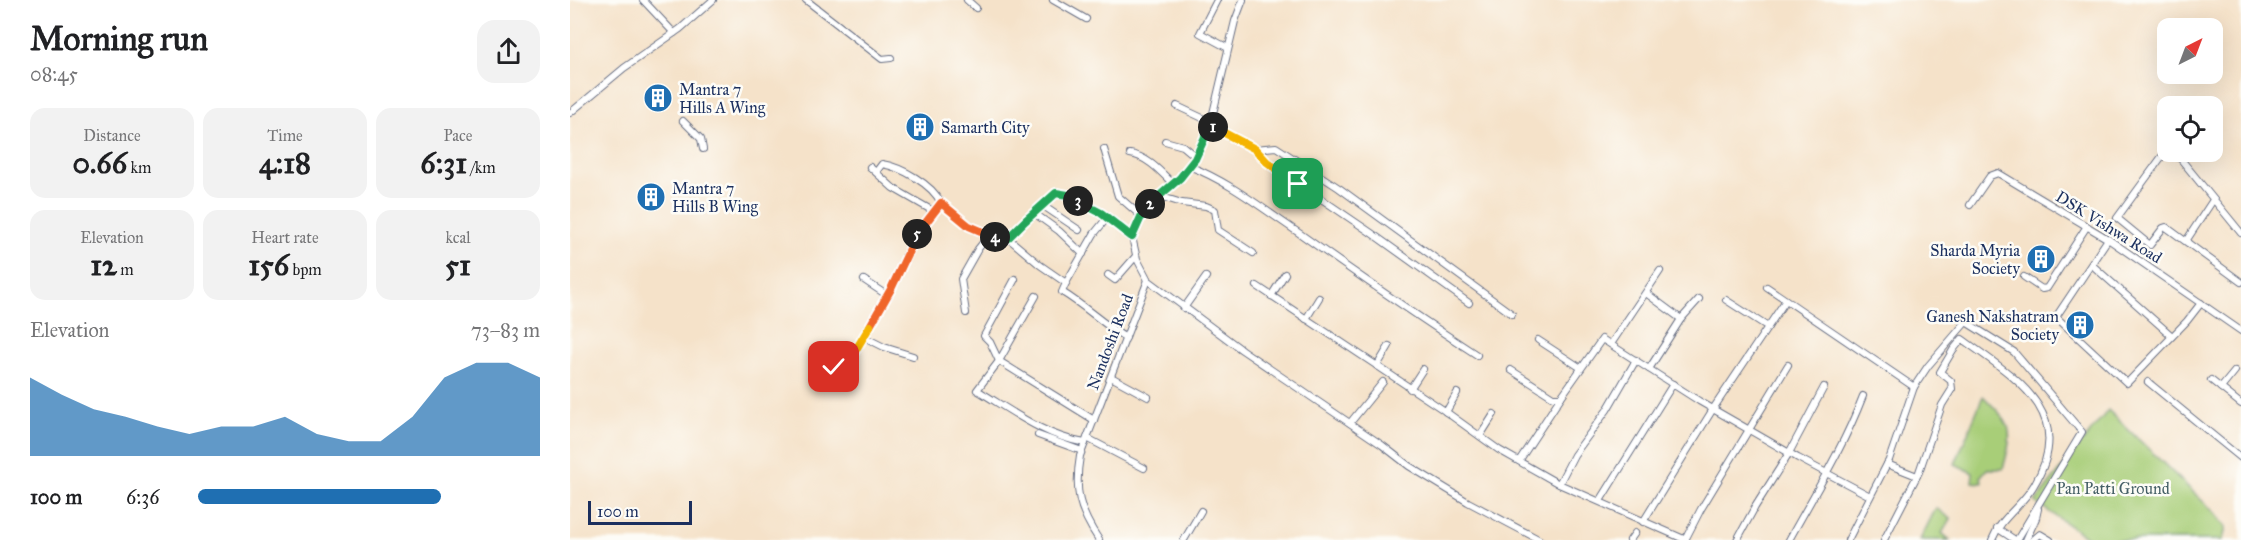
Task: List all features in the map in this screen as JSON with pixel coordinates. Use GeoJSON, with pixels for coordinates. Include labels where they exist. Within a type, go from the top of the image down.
{"type":"FeatureCollection","features":[{"type":"Feature","properties":{"kind":"street"},"geometry":{"type":"LineString","coordinates":[[643,0],[674,33]]}},
{"type":"Feature","properties":{"kind":"street"},"geometry":{"type":"LineString","coordinates":[[570,113],[624,68],[674,33],[713,0]]}},
{"type":"Feature","properties":{"kind":"street"},"geometry":{"type":"LineString","coordinates":[[806,0],[882,59],[891,58]]}},
{"type":"Feature","properties":{"kind":"street"},"geometry":{"type":"LineString","coordinates":[[967,0],[976,8]]}},
{"type":"Feature","properties":{"kind":"street"},"geometry":{"type":"LineString","coordinates":[[1053,0],[1086,19]]}},
{"type":"Feature","properties":{"kind":"street"},"geometry":{"type":"LineString","coordinates":[[1217,0],[1200,33],[1228,48]]}},
{"type":"Feature","properties":{"kind":"street"},"geometry":{"type":"LineString","coordinates":[[933,211],[892,188],[873,170],[882,164],[893,166],[924,184],[943,205],[969,226],[998,239],[1008,238],[1056,193],[1068,195],[1107,218],[1132,237],[1145,208],[1173,184],[1196,157],[1210,124],[1235,21],[1244,0]]}},
{"type":"Feature","properties":{"kind":"street"},"geometry":{"type":"LineString","coordinates":[[1177,106],[1255,149],[1267,162],[1469,303]]}},
{"type":"Feature","properties":{"kind":"street"},"geometry":{"type":"LineString","coordinates":[[683,122],[701,139],[704,149]]}},
{"type":"Feature","properties":{"kind":"street"},"geometry":{"type":"LineString","coordinates":[[1165,141],[1183,146],[1196,157]]}},
{"type":"Feature","properties":{"kind":"street"},"geometry":{"type":"LineString","coordinates":[[1255,149],[1276,147],[1339,188],[1512,314]]}},
{"type":"Feature","properties":{"kind":"street"},"geometry":{"type":"LineString","coordinates":[[1104,149],[1118,196],[1141,216]]}},
{"type":"Feature","properties":{"kind":"street"},"geometry":{"type":"LineString","coordinates":[[1130,154],[1137,155],[1152,164],[1173,184]]}},
{"type":"Feature","properties":{"kind":"street"},"geometry":{"type":"LineString","coordinates":[[2158,162],[2116,218],[2150,245],[2166,227],[2241,282]]}},
{"type":"Feature","properties":{"kind":"street"},"geometry":{"type":"LineString","coordinates":[[2183,162],[2241,233]]}},
{"type":"Feature","properties":{"kind":"street"},"geometry":{"type":"LineString","coordinates":[[1190,166],[1210,174],[1243,194],[1365,278],[1398,304],[1478,355]]}},
{"type":"Feature","properties":{"kind":"street","name":"DSK Vishwa Road"},"geometry":{"type":"LineString","coordinates":[[1970,205],[1990,176],[1998,173],[2108,239],[2241,331]]}},
{"type":"Feature","properties":{"kind":"street"},"geometry":{"type":"LineString","coordinates":[[1159,196],[1215,210],[1218,230],[1253,253]]}},
{"type":"Feature","properties":{"kind":"street"},"geometry":{"type":"LineString","coordinates":[[2186,241],[2213,200]]}},
{"type":"Feature","properties":{"kind":"street"},"geometry":{"type":"LineString","coordinates":[[818,353],[837,369],[847,366],[888,296],[912,243],[933,211],[943,205]]}},
{"type":"Feature","properties":{"kind":"street"},"geometry":{"type":"LineString","coordinates":[[1042,205],[1079,230]]}},
{"type":"Feature","properties":{"kind":"street"},"geometry":{"type":"LineString","coordinates":[[1034,213],[1059,231],[1083,254]]}},
{"type":"Feature","properties":{"kind":"street"},"geometry":{"type":"LineString","coordinates":[[1107,218],[1094,234],[1062,292],[1126,338]]}},
{"type":"Feature","properties":{"kind":"street"},"geometry":{"type":"LineString","coordinates":[[2024,277],[2042,289],[2047,288],[2087,226]]}},
{"type":"Feature","properties":{"kind":"street"},"geometry":{"type":"LineString","coordinates":[[966,313],[961,279],[988,235]]}},
{"type":"Feature","properties":{"kind":"street","name":"Nandoshi Road"},"geometry":{"type":"LineString","coordinates":[[1099,540],[1078,500],[1076,478],[1082,451],[1148,280],[1136,256],[1132,237]]}},
{"type":"Feature","properties":{"kind":"street"},"geometry":{"type":"LineString","coordinates":[[1008,238],[1066,283]]}},
{"type":"Feature","properties":{"kind":"street"},"geometry":{"type":"LineString","coordinates":[[2108,239],[2056,317],[2127,383],[2201,303]]}},
{"type":"Feature","properties":{"kind":"street"},"geometry":{"type":"LineString","coordinates":[[1107,275],[1116,279],[1136,256]]}},
{"type":"Feature","properties":{"kind":"street"},"geometry":{"type":"LineString","coordinates":[[2092,265],[2172,336]]}},
{"type":"Feature","properties":{"kind":"street"},"geometry":{"type":"LineString","coordinates":[[1611,344],[1660,271]]}},
{"type":"Feature","properties":{"kind":"street"},"geometry":{"type":"LineString","coordinates":[[1271,296],[1285,274]]}},
{"type":"Feature","properties":{"kind":"street"},"geometry":{"type":"LineString","coordinates":[[1184,308],[1206,277]]}},
{"type":"Feature","properties":{"kind":"street"},"geometry":{"type":"LineString","coordinates":[[1015,279],[984,336],[990,342],[999,361],[1094,420]]}},
{"type":"Feature","properties":{"kind":"street"},"geometry":{"type":"LineString","coordinates":[[864,280],[888,296]]}},
{"type":"Feature","properties":{"kind":"street"},"geometry":{"type":"LineString","coordinates":[[1148,280],[1242,350],[1429,478],[1468,502],[1540,540]]}},
{"type":"Feature","properties":{"kind":"street"},"geometry":{"type":"LineString","coordinates":[[1257,286],[1519,461],[1559,484],[1686,540],[1788,365]]}},
{"type":"Feature","properties":{"kind":"street"},"geometry":{"type":"LineString","coordinates":[[1767,286],[1914,387]]}},
{"type":"Feature","properties":{"kind":"street"},"geometry":{"type":"LineString","coordinates":[[1646,293],[1681,319]]}},
{"type":"Feature","properties":{"kind":"street"},"geometry":{"type":"LineString","coordinates":[[1036,296],[999,361],[977,390],[1042,430],[1066,440],[1086,441],[1144,468]]}},
{"type":"Feature","properties":{"kind":"street"},"geometry":{"type":"LineString","coordinates":[[1306,319],[1319,298]]}},
{"type":"Feature","properties":{"kind":"street"},"geometry":{"type":"LineString","coordinates":[[1649,369],[1681,319],[1699,299]]}},
{"type":"Feature","properties":{"kind":"street"},"geometry":{"type":"LineString","coordinates":[[1726,300],[1768,327]]}},
{"type":"Feature","properties":{"kind":"street"},"geometry":{"type":"LineString","coordinates":[[1643,522],[1713,409],[1786,300]]}},
{"type":"Feature","properties":{"kind":"street"},"geometry":{"type":"LineString","coordinates":[[1848,540],[1887,464],[1914,387],[1928,366],[1966,322],[2014,352],[2082,432],[2038,508],[2016,540],[1997,528]]}},
{"type":"Feature","properties":{"kind":"street"},"geometry":{"type":"LineString","coordinates":[[864,337],[884,347],[913,356]]}},
{"type":"Feature","properties":{"kind":"street"},"geometry":{"type":"LineString","coordinates":[[1519,461],[1602,339],[1713,409],[1870,496]]}},
{"type":"Feature","properties":{"kind":"street"},"geometry":{"type":"LineString","coordinates":[[1884,540],[1917,476],[1942,405],[1952,389],[1951,381],[1940,372],[1962,339],[2030,393],[2045,419],[2048,434],[2047,458],[2034,485],[1997,528],[1992,540]]}},
{"type":"Feature","properties":{"kind":"street"},"geometry":{"type":"LineString","coordinates":[[1538,340],[1581,368]]}},
{"type":"Feature","properties":{"kind":"street"},"geometry":{"type":"LineString","coordinates":[[1377,366],[1389,346]]}},
{"type":"Feature","properties":{"kind":"street"},"geometry":{"type":"LineString","coordinates":[[1559,484],[1574,455],[1607,410],[1636,360]]}},
{"type":"Feature","properties":{"kind":"street"},"geometry":{"type":"LineString","coordinates":[[1410,389],[1423,369]]}},
{"type":"Feature","properties":{"kind":"street"},"geometry":{"type":"LineString","coordinates":[[1510,370],[1553,397],[1561,397]]}},
{"type":"Feature","properties":{"kind":"street"},"geometry":{"type":"LineString","coordinates":[[2221,388],[2235,371]]}},
{"type":"Feature","properties":{"kind":"street"},"geometry":{"type":"LineString","coordinates":[[1111,377],[1148,397]]}},
{"type":"Feature","properties":{"kind":"street"},"geometry":{"type":"LineString","coordinates":[[2211,380],[2241,404]]}},
{"type":"Feature","properties":{"kind":"street"},"geometry":{"type":"LineString","coordinates":[[1350,423],[1383,382]]}},
{"type":"Feature","properties":{"kind":"street"},"geometry":{"type":"LineString","coordinates":[[2148,382],[2241,458]]}},
{"type":"Feature","properties":{"kind":"street"},"geometry":{"type":"LineString","coordinates":[[1600,501],[1673,384]]}},
{"type":"Feature","properties":{"kind":"street"},"geometry":{"type":"LineString","coordinates":[[1737,540],[1789,453],[1824,387]]}},
{"type":"Feature","properties":{"kind":"street"},"geometry":{"type":"LineString","coordinates":[[1446,412],[1457,393]]}},
{"type":"Feature","properties":{"kind":"street"},"geometry":{"type":"LineString","coordinates":[[1789,540],[1828,474],[1863,396]]}},
{"type":"Feature","properties":{"kind":"street"},"geometry":{"type":"LineString","coordinates":[[1480,436],[1494,414]]}},
{"type":"Feature","properties":{"kind":"street"},"geometry":{"type":"LineString","coordinates":[[1038,435],[1082,451]]}},
{"type":"Feature","properties":{"kind":"street"},"geometry":{"type":"LineString","coordinates":[[1887,464],[1917,476]]}},
{"type":"Feature","properties":{"kind":"street"},"geometry":{"type":"LineString","coordinates":[[2026,540],[2038,508]]}},
{"type":"Feature","properties":{"kind":"street"},"geometry":{"type":"LineString","coordinates":[[1184,540],[1201,511]]}},
{"type":"Feature","properties":{"kind":"street"},"geometry":{"type":"LineString","coordinates":[[1630,540],[1635,533]]}},
{"type":"Feature","properties":{"kind":"street"},"geometry":{"type":"LineString","coordinates":[[2033,540],[2038,534],[2050,540]]}},
{"type":"Feature","properties":{"kind":"green space"},"geometry":{"type":"Polygon","coordinates":[[[1983,396],[2005,421],[2008,428],[2009,445],[2003,469],[1987,469],[1981,476],[1982,483],[1972,482],[1973,473],[1955,464],[1983,396]]]}},
{"type":"Feature","properties":{"kind":"green space","name":"Pan Patti Ground"},"geometry":{"type":"Polygon","coordinates":[[[2108,410],[2215,513],[2226,527],[2223,540],[2091,540],[2035,502],[2108,410]]]}},
{"type":"Feature","properties":{"kind":"green space"},"geometry":{"type":"Polygon","coordinates":[[[1936,508],[1951,519],[1942,533],[1950,540],[1920,540],[1936,508]]]}},
{"type":"Feature","properties":{"kind":"place","name":"Mantra 7 Hills A Wing"},"geometry":{"type":"Point","coordinates":[658,98]}},
{"type":"Feature","properties":{"kind":"place","name":"Samarth City"},"geometry":{"type":"Point","coordinates":[920,127]}},
{"type":"Feature","properties":{"kind":"place","name":"Mantra 7 Hills B Wing"},"geometry":{"type":"Point","coordinates":[651,197]}},
{"type":"Feature","properties":{"kind":"place","name":"Sharda Myria Society"},"geometry":{"type":"Point","coordinates":[2041,259]}},
{"type":"Feature","properties":{"kind":"place","name":"Ganesh Nakshatram Society"},"geometry":{"type":"Point","coordinates":[2080,325]}},
{"type":"Feature","properties":{"kind":"route"},"geometry":{"type":"LineString","coordinates":[[834,367],[840,370],[845,368],[850,361],[891,289],[912,243],[941,203],[969,226],[998,239],[1008,238],[1056,193],[1068,195],[1101,213],[1132,237],[1145,208],[1180,178],[1195,159],[1210,126],[1255,149],[1267,162],[1298,184]]}}]}
